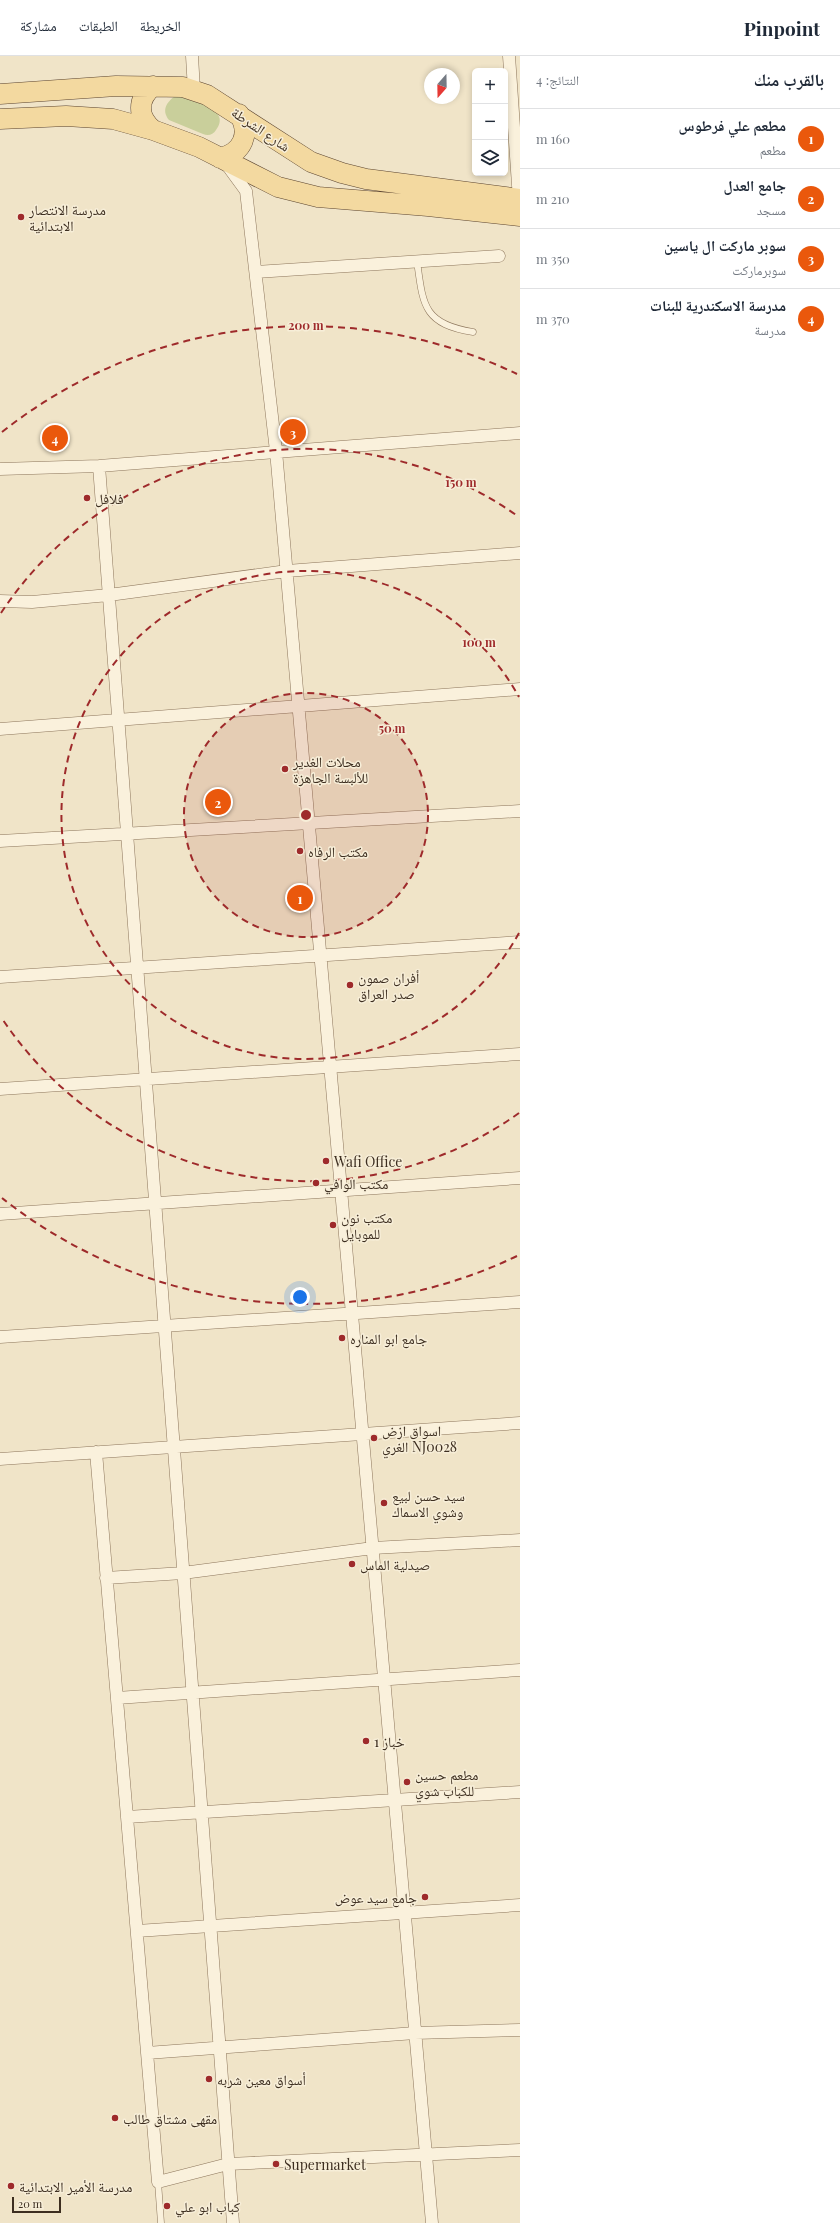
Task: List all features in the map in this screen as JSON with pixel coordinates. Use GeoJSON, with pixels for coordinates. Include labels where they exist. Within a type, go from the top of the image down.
{"type":"FeatureCollection","features":[{"type":"Feature","properties":{"kind":"main road","name":"شارع الشرطة"},"geometry":{"type":"LineString","coordinates":[[0,94],[116,86],[183,87],[207,95],[239,114],[311,162],[342,174],[520,205]]}},
{"type":"Feature","properties":{"kind":"main road"},"geometry":{"type":"LineString","coordinates":[[152,86],[143,97],[140,105],[143,119],[153,130]]}},
{"type":"Feature","properties":{"kind":"main road"},"geometry":{"type":"LineString","coordinates":[[220,158],[236,152],[243,142],[245,129],[239,114]]}},
{"type":"Feature","properties":{"kind":"main road"},"geometry":{"type":"LineString","coordinates":[[0,119],[100,116],[153,130],[220,158],[278,187],[318,197],[428,206],[520,205]]}},
{"type":"Feature","properties":{"kind":"street"},"geometry":{"type":"LineString","coordinates":[[192,56],[194,90]]}},
{"type":"Feature","properties":{"kind":"street"},"geometry":{"type":"LineString","coordinates":[[509,56],[520,205]]}},
{"type":"Feature","properties":{"kind":"street"},"geometry":{"type":"LineString","coordinates":[[220,158],[246,191],[276,451],[432,2223]]}},
{"type":"Feature","properties":{"kind":"street"},"geometry":{"type":"LineString","coordinates":[[256,272],[499,256]]}},
{"type":"Feature","properties":{"kind":"street"},"geometry":{"type":"LineString","coordinates":[[0,470],[99,466],[520,433]]}},
{"type":"Feature","properties":{"kind":"street"},"geometry":{"type":"LineString","coordinates":[[99,466],[233,2223]]}},
{"type":"Feature","properties":{"kind":"street"},"geometry":{"type":"LineString","coordinates":[[0,602],[32,602],[109,595],[287,571],[520,553]]}},
{"type":"Feature","properties":{"kind":"street"},"geometry":{"type":"LineString","coordinates":[[0,729],[520,689]]}},
{"type":"Feature","properties":{"kind":"street"},"geometry":{"type":"LineString","coordinates":[[0,841],[520,811]]}},
{"type":"Feature","properties":{"kind":"street"},"geometry":{"type":"LineString","coordinates":[[0,977],[520,942]]}},
{"type":"Feature","properties":{"kind":"street"},"geometry":{"type":"LineString","coordinates":[[0,1089],[520,1054]]}},
{"type":"Feature","properties":{"kind":"street"},"geometry":{"type":"LineString","coordinates":[[0,1214],[520,1178]]}},
{"type":"Feature","properties":{"kind":"street"},"geometry":{"type":"LineString","coordinates":[[0,1337],[520,1302]]}},
{"type":"Feature","properties":{"kind":"street"},"geometry":{"type":"LineString","coordinates":[[0,1459],[520,1423]]}},
{"type":"Feature","properties":{"kind":"street"},"geometry":{"type":"LineString","coordinates":[[96,1452],[158,2182],[228,2164],[520,2150]]}},
{"type":"Feature","properties":{"kind":"street"},"geometry":{"type":"LineString","coordinates":[[106,1578],[184,1573],[373,1548],[520,1540]]}},
{"type":"Feature","properties":{"kind":"street"},"geometry":{"type":"LineString","coordinates":[[117,1698],[520,1670]]}},
{"type":"Feature","properties":{"kind":"street"},"geometry":{"type":"LineString","coordinates":[[127,1817],[520,1792]]}},
{"type":"Feature","properties":{"kind":"street"},"geometry":{"type":"LineString","coordinates":[[137,1930],[520,1905]]}},
{"type":"Feature","properties":{"kind":"street"},"geometry":{"type":"LineString","coordinates":[[147,2053],[220,2049],[415,2033],[520,2030]]}},
{"type":"Feature","properties":{"kind":"lane"},"geometry":{"type":"LineString","coordinates":[[417,261],[422,299],[428,310],[438,321],[454,329],[473,332]]}},
{"type":"Feature","properties":{"kind":"lane"},"geometry":{"type":"LineString","coordinates":[[158,2182],[161,2223]]}},
{"type":"Feature","properties":{"kind":"green space"},"geometry":{"type":"Polygon","coordinates":[[[182,95],[203,103],[216,112],[220,123],[213,133],[210,135],[205,135],[169,120],[165,113],[167,104],[175,96],[182,95]]]}},
{"type":"Feature","properties":{"kind":"place","name":"مدرسة الانتصار الابتدائية"},"geometry":{"type":"Point","coordinates":[21,217]}},
{"type":"Feature","properties":{"kind":"place","name":"سوبر ماركت ال ياسين"},"geometry":{"type":"Point","coordinates":[293,432]}},
{"type":"Feature","properties":{"kind":"place","name":"مدرسة الاسكندرية للبنات"},"geometry":{"type":"Point","coordinates":[55,438]}},
{"type":"Feature","properties":{"kind":"place","name":"فلافل"},"geometry":{"type":"Point","coordinates":[87,498]}},
{"type":"Feature","properties":{"kind":"place","name":"محلات الغدير للألبسة الجاهزة"},"geometry":{"type":"Point","coordinates":[285,769]}},
{"type":"Feature","properties":{"kind":"place","name":"جامع العدل"},"geometry":{"type":"Point","coordinates":[218,802]}},
{"type":"Feature","properties":{"kind":"place","name":"مكتب الرفاه"},"geometry":{"type":"Point","coordinates":[300,851]}},
{"type":"Feature","properties":{"kind":"place","name":"مطعم علي فرطوس"},"geometry":{"type":"Point","coordinates":[300,898]}},
{"type":"Feature","properties":{"kind":"place","name":"أفران صمون صدر العراق"},"geometry":{"type":"Point","coordinates":[350,985]}},
{"type":"Feature","properties":{"kind":"place","name":"Wafi Office"},"geometry":{"type":"Point","coordinates":[326,1161]}},
{"type":"Feature","properties":{"kind":"place","name":"مكتب الوافي"},"geometry":{"type":"Point","coordinates":[316,1183]}},
{"type":"Feature","properties":{"kind":"place","name":"مكتب نون للموبايل"},"geometry":{"type":"Point","coordinates":[333,1225]}},
{"type":"Feature","properties":{"kind":"place","name":"جامع ابو المناره"},"geometry":{"type":"Point","coordinates":[342,1338]}},
{"type":"Feature","properties":{"kind":"place","name":"اسواق ازض الغري NJ0028"},"geometry":{"type":"Point","coordinates":[374,1438]}},
{"type":"Feature","properties":{"kind":"place","name":"سيد حسن لبيع وشوي الاسماك"},"geometry":{"type":"Point","coordinates":[384,1503]}},
{"type":"Feature","properties":{"kind":"place","name":"صيدلية الماس"},"geometry":{"type":"Point","coordinates":[352,1564]}},
{"type":"Feature","properties":{"kind":"place","name":"خباز 1"},"geometry":{"type":"Point","coordinates":[366,1741]}},
{"type":"Feature","properties":{"kind":"place","name":"مطعم حسين للكباب شوي"},"geometry":{"type":"Point","coordinates":[407,1782]}},
{"type":"Feature","properties":{"kind":"place","name":"جامع سيد عوض"},"geometry":{"type":"Point","coordinates":[425,1897]}},
{"type":"Feature","properties":{"kind":"place","name":"أسواق معين شربه"},"geometry":{"type":"Point","coordinates":[209,2079]}},
{"type":"Feature","properties":{"kind":"place","name":"مقهى مشتاق طالب"},"geometry":{"type":"Point","coordinates":[115,2118]}},
{"type":"Feature","properties":{"kind":"place","name":"Supermarket"},"geometry":{"type":"Point","coordinates":[276,2164]}},
{"type":"Feature","properties":{"kind":"place","name":"مدرسة الأمير الابتدائية"},"geometry":{"type":"Point","coordinates":[11,2186]}},
{"type":"Feature","properties":{"kind":"place","name":"كباب ابو علي"},"geometry":{"type":"Point","coordinates":[167,2206]}}]}
